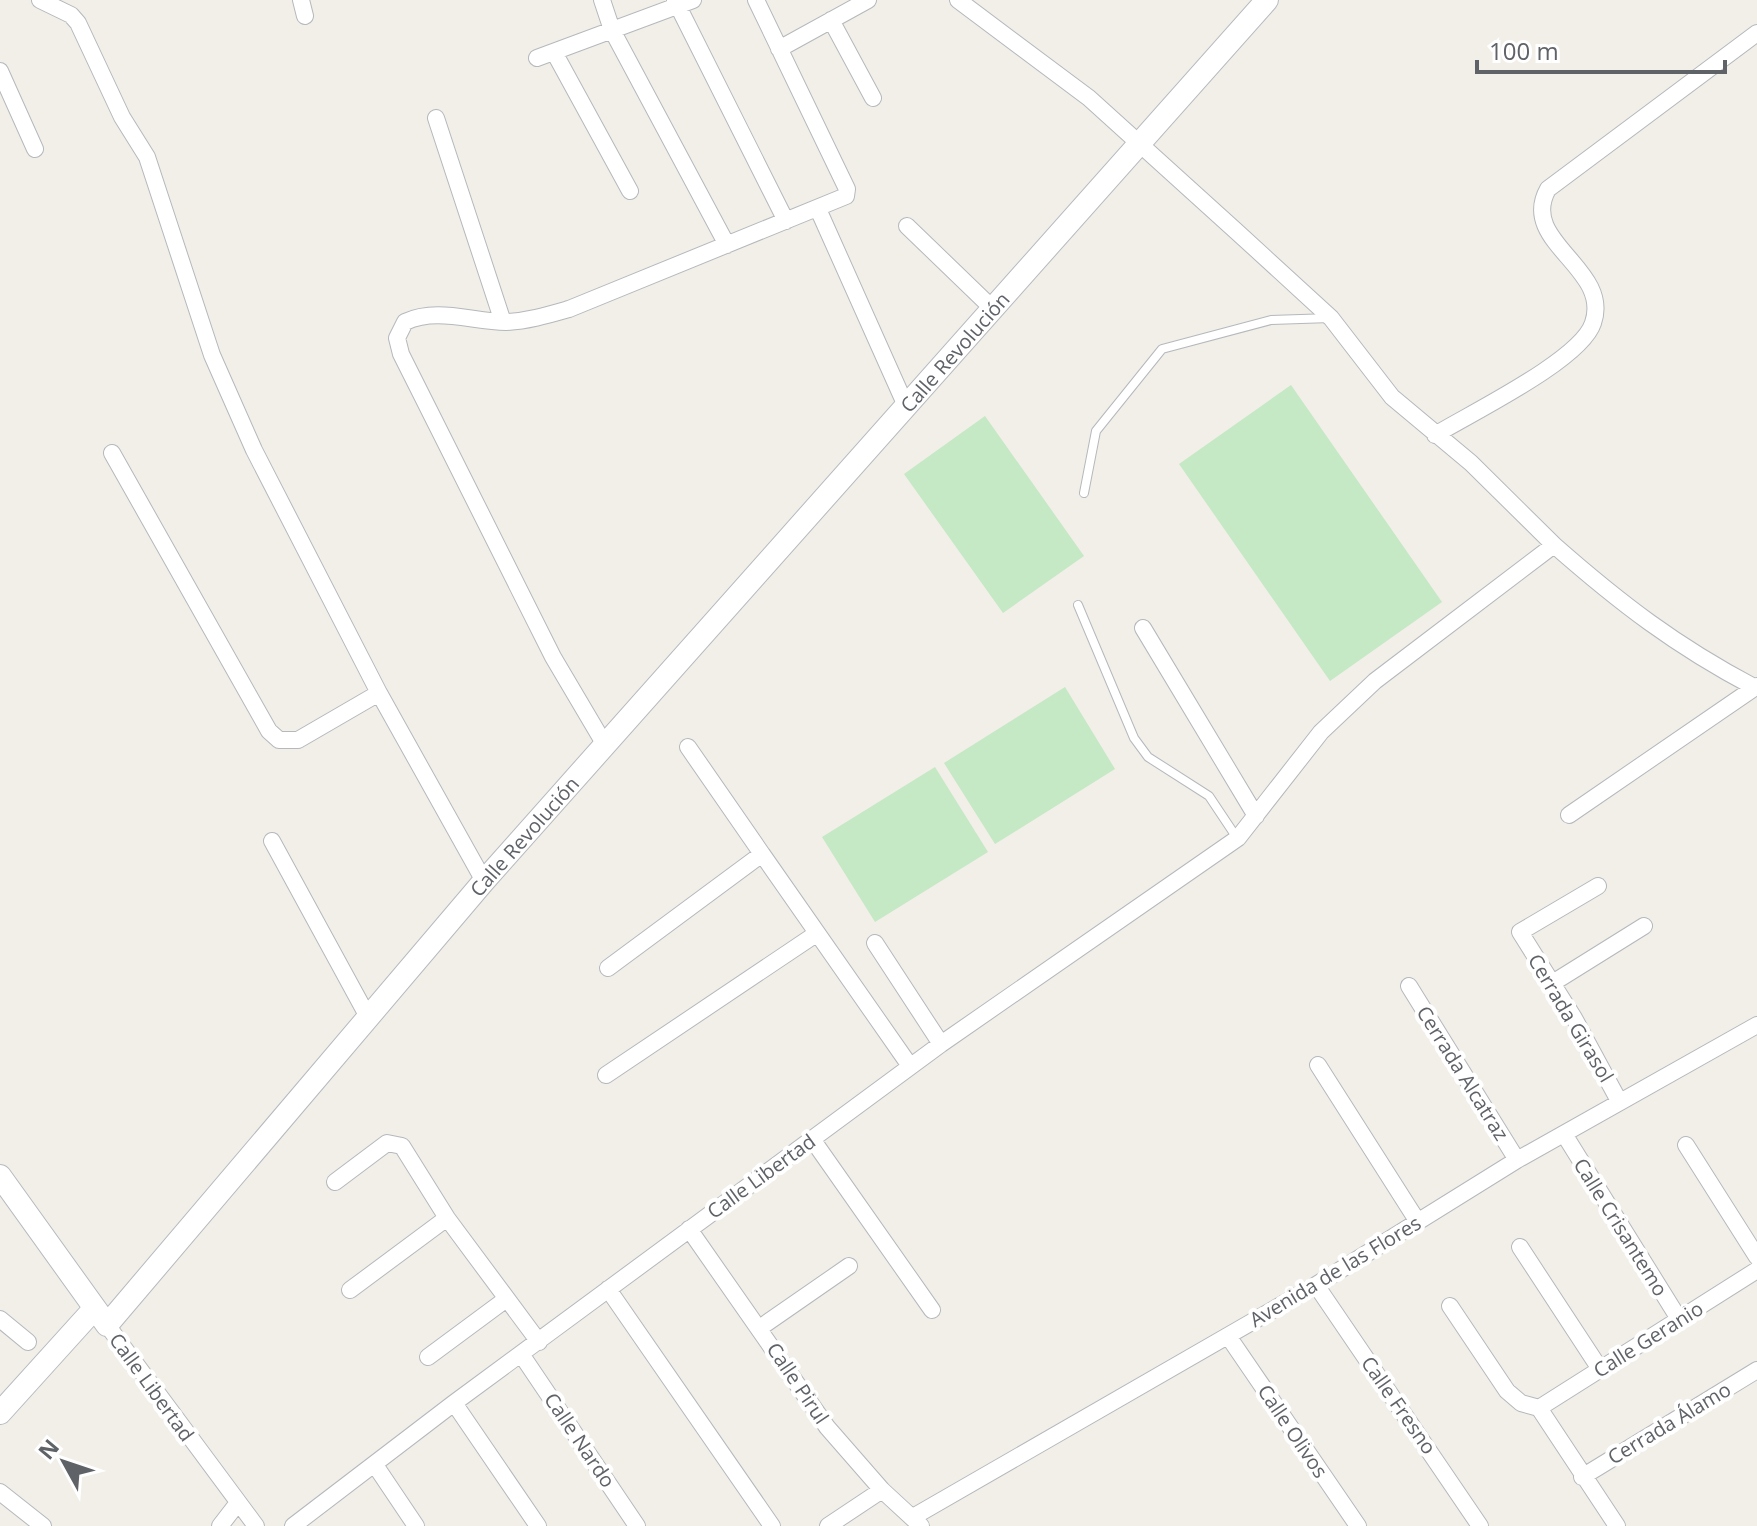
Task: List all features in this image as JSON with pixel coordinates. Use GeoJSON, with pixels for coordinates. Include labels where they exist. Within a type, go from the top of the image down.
{"type":"FeatureCollection","features":[{"type":"Feature","properties":{"kind":"street"},"geometry":{"type":"LineString","coordinates":[[40,0],[71,15],[78,23],[122,117],[147,157],[218,369],[254,450],[379,693],[484,881]]}},
{"type":"Feature","properties":{"kind":"street"},"geometry":{"type":"LineString","coordinates":[[602,0],[612,30],[727,245]]}},
{"type":"Feature","properties":{"kind":"street"},"geometry":{"type":"LineString","coordinates":[[605,745],[553,657],[401,354],[397,338],[405,322],[429,315],[503,322],[544,317],[841,199],[847,189],[756,0]]}},
{"type":"Feature","properties":{"kind":"street"},"geometry":{"type":"LineString","coordinates":[[779,49],[868,0]]}},
{"type":"Feature","properties":{"kind":"street"},"geometry":{"type":"LineString","coordinates":[[958,0],[1089,98],[1331,318],[1392,397],[1471,463],[1554,545],[1655,630],[1693,655],[1756,687],[1569,815]]}},
{"type":"Feature","properties":{"kind":"street"},"geometry":{"type":"LineString","coordinates":[[537,58],[682,2],[786,221]]}},
{"type":"Feature","properties":{"kind":"street","name":"Calle Revolución"},"geometry":{"type":"LineString","coordinates":[[0,1413],[100,1317],[1263,2]]}},
{"type":"Feature","properties":{"kind":"street"},"geometry":{"type":"LineString","coordinates":[[831,20],[873,98]]}},
{"type":"Feature","properties":{"kind":"street"},"geometry":{"type":"LineString","coordinates":[[1435,435],[1563,360],[1593,326],[1596,314],[1582,271],[1543,224],[1541,200],[1548,189],[1757,33]]}},
{"type":"Feature","properties":{"kind":"street"},"geometry":{"type":"LineString","coordinates":[[554,52],[630,191]]}},
{"type":"Feature","properties":{"kind":"street"},"geometry":{"type":"LineString","coordinates":[[0,71],[35,149]]}},
{"type":"Feature","properties":{"kind":"street"},"geometry":{"type":"LineString","coordinates":[[436,118],[503,322]]}},
{"type":"Feature","properties":{"kind":"street"},"geometry":{"type":"LineString","coordinates":[[818,209],[906,406]]}},
{"type":"Feature","properties":{"kind":"street"},"geometry":{"type":"LineString","coordinates":[[907,226],[992,308]]}},
{"type":"Feature","properties":{"kind":"street"},"geometry":{"type":"LineString","coordinates":[[112,453],[269,731],[279,740],[298,740],[379,693]]}},
{"type":"Feature","properties":{"kind":"street"},"geometry":{"type":"LineString","coordinates":[[1238,838],[1321,732],[1375,681],[1554,545]]}},
{"type":"Feature","properties":{"kind":"street"},"geometry":{"type":"LineString","coordinates":[[1143,628],[1256,816]]}},
{"type":"Feature","properties":{"kind":"street"},"geometry":{"type":"LineString","coordinates":[[688,747],[910,1066]]}},
{"type":"Feature","properties":{"kind":"street","name":"Calle Libertad"},"geometry":{"type":"LineString","coordinates":[[293,1526],[910,1066],[1238,838]]}},
{"type":"Feature","properties":{"kind":"street"},"geometry":{"type":"LineString","coordinates":[[272,841],[368,1017]]}},
{"type":"Feature","properties":{"kind":"street"},"geometry":{"type":"LineString","coordinates":[[608,968],[762,854]]}},
{"type":"Feature","properties":{"kind":"street","name":"Cerrada Girasol"},"geometry":{"type":"LineString","coordinates":[[1598,886],[1520,932],[1619,1101]]}},
{"type":"Feature","properties":{"kind":"street"},"geometry":{"type":"LineString","coordinates":[[1551,984],[1644,926]]}},
{"type":"Feature","properties":{"kind":"street"},"geometry":{"type":"LineString","coordinates":[[606,1075],[816,934]]}},
{"type":"Feature","properties":{"kind":"street"},"geometry":{"type":"LineString","coordinates":[[875,943],[941,1044]]}},
{"type":"Feature","properties":{"kind":"street","name":"Cerrada Alcatraz"},"geometry":{"type":"LineString","coordinates":[[1409,986],[1517,1160]]}},
{"type":"Feature","properties":{"kind":"street","name":"Avenida de las Flores"},"geometry":{"type":"LineString","coordinates":[[917,1521],[1316,1285],[1517,1160],[1757,1025]]}},
{"type":"Feature","properties":{"kind":"street"},"geometry":{"type":"LineString","coordinates":[[1318,1065],[1418,1222]]}},
{"type":"Feature","properties":{"kind":"street","name":"Calle Crisantemo"},"geometry":{"type":"LineString","coordinates":[[1564,1134],[1679,1319]]}},
{"type":"Feature","properties":{"kind":"street"},"geometry":{"type":"LineString","coordinates":[[812,1139],[932,1310]]}},
{"type":"Feature","properties":{"kind":"street"},"geometry":{"type":"LineString","coordinates":[[335,1182],[387,1143],[402,1146],[447,1218],[539,1342]]}},
{"type":"Feature","properties":{"kind":"street"},"geometry":{"type":"LineString","coordinates":[[1686,1145],[1757,1257]]}},
{"type":"Feature","properties":{"kind":"street"},"geometry":{"type":"LineString","coordinates":[[0,1176],[100,1317]]}},
{"type":"Feature","properties":{"kind":"street"},"geometry":{"type":"LineString","coordinates":[[350,1290],[447,1218]]}},
{"type":"Feature","properties":{"kind":"street","name":"Calle Pirul"},"geometry":{"type":"LineString","coordinates":[[689,1229],[761,1327],[827,1427],[882,1490],[917,1521]]}},
{"type":"Feature","properties":{"kind":"street"},"geometry":{"type":"LineString","coordinates":[[1520,1247],[1600,1369]]}},
{"type":"Feature","properties":{"kind":"street"},"geometry":{"type":"LineString","coordinates":[[761,1327],[849,1266]]}},
{"type":"Feature","properties":{"kind":"street","name":"Calle Geranio"},"geometry":{"type":"LineString","coordinates":[[1539,1408],[1757,1270]]}},
{"type":"Feature","properties":{"kind":"street","name":"Calle Fresno"},"geometry":{"type":"LineString","coordinates":[[1316,1285],[1480,1526]]}},
{"type":"Feature","properties":{"kind":"street"},"geometry":{"type":"LineString","coordinates":[[608,1289],[772,1526]]}},
{"type":"Feature","properties":{"kind":"street"},"geometry":{"type":"LineString","coordinates":[[428,1357],[505,1300]]}},
{"type":"Feature","properties":{"kind":"street"},"geometry":{"type":"LineString","coordinates":[[1450,1306],[1507,1391],[1521,1403],[1539,1408],[1617,1526]]}},
{"type":"Feature","properties":{"kind":"street","name":"Calle Libertad"},"geometry":{"type":"LineString","coordinates":[[100,1317],[256,1526]]}},
{"type":"Feature","properties":{"kind":"street"},"geometry":{"type":"LineString","coordinates":[[0,1319],[28,1342]]}},
{"type":"Feature","properties":{"kind":"street","name":"Calle Olivos"},"geometry":{"type":"LineString","coordinates":[[1228,1336],[1358,1526]]}},
{"type":"Feature","properties":{"kind":"street","name":"Calle Nardo"},"geometry":{"type":"LineString","coordinates":[[521,1354],[637,1526]]}},
{"type":"Feature","properties":{"kind":"street","name":"Cerrada Álamo"},"geometry":{"type":"LineString","coordinates":[[1582,1477],[1757,1370]]}},
{"type":"Feature","properties":{"kind":"street"},"geometry":{"type":"LineString","coordinates":[[454,1403],[538,1526]]}},
{"type":"Feature","properties":{"kind":"street"},"geometry":{"type":"LineString","coordinates":[[375,1465],[416,1526]]}},
{"type":"Feature","properties":{"kind":"street"},"geometry":{"type":"LineString","coordinates":[[828,1526],[882,1490]]}},
{"type":"Feature","properties":{"kind":"street"},"geometry":{"type":"LineString","coordinates":[[0,1492],[43,1526]]}},
{"type":"Feature","properties":{"kind":"street"},"geometry":{"type":"LineString","coordinates":[[220,1526],[237,1504]]}},
{"type":"Feature","properties":{"kind":"lane"},"geometry":{"type":"LineString","coordinates":[[1084,493],[1096,431],[1162,349],[1271,320],[1331,318]]}},
{"type":"Feature","properties":{"kind":"lane"},"geometry":{"type":"LineString","coordinates":[[1078,605],[1134,738],[1148,757],[1209,796],[1238,838]]}},
{"type":"Feature","properties":{"kind":"green space"},"geometry":{"type":"Polygon","coordinates":[[[1291,385],[1442,602],[1330,681],[1179,464],[1291,385]]]}},
{"type":"Feature","properties":{"kind":"green space"},"geometry":{"type":"Polygon","coordinates":[[[985,416],[1084,556],[1003,613],[904,474],[985,416]]]}},
{"type":"Feature","properties":{"kind":"green space"},"geometry":{"type":"Polygon","coordinates":[[[1065,687],[1115,769],[995,844],[944,763],[1065,687]]]}},
{"type":"Feature","properties":{"kind":"green space"},"geometry":{"type":"Polygon","coordinates":[[[935,767],[988,852],[875,922],[822,837],[935,767]]]}}]}
